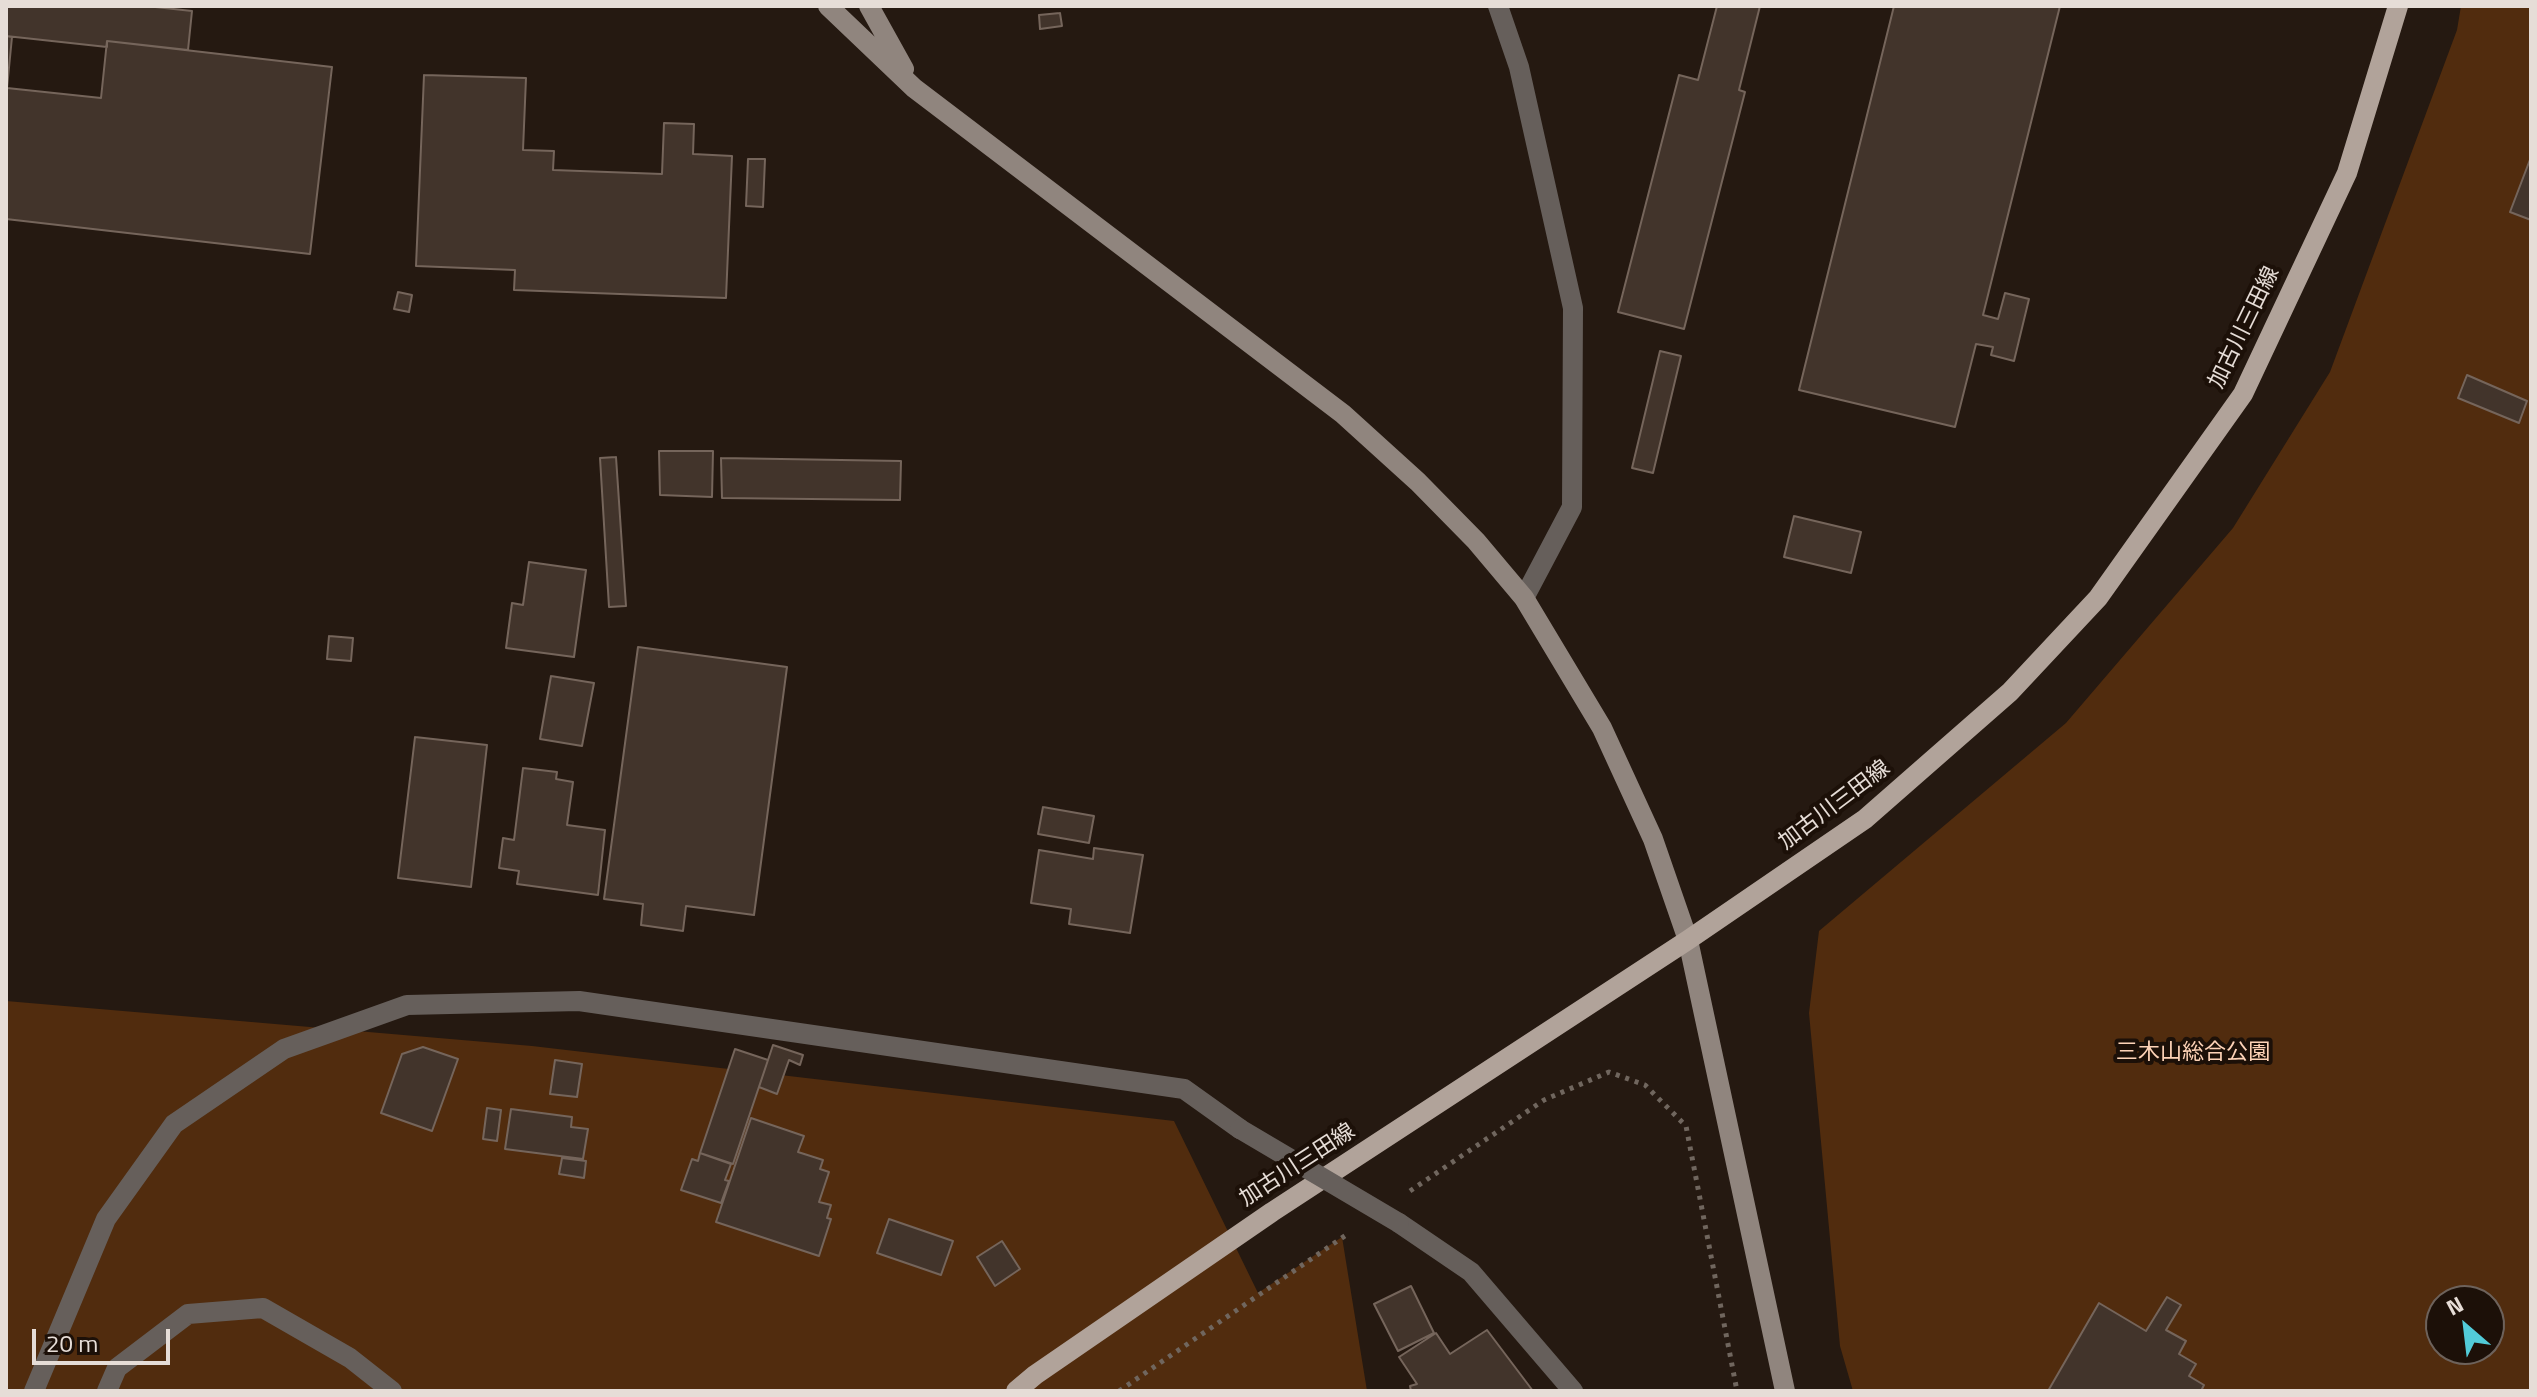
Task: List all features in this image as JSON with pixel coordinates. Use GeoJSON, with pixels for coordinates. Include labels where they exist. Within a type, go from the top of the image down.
{"type":"FeatureCollection","features":[{"type":"Feature","properties":{"kind":"main road","name":"加古川三田線"},"geometry":{"type":"LineString","coordinates":[[1016,1391],[1272,1212],[1688,940],[1865,819],[2010,692],[2098,598],[2243,394],[2347,173],[2398,6]]}},
{"type":"Feature","properties":{"kind":"street"},"geometry":{"type":"LineString","coordinates":[[828,6],[914,88],[1343,414],[1467,531],[1524,598],[1602,728],[1653,839],[1688,940],[1785,1391]]}},
{"type":"Feature","properties":{"kind":"street"},"geometry":{"type":"LineString","coordinates":[[869,6],[914,88]]}},
{"type":"Feature","properties":{"kind":"street"},"geometry":{"type":"LineString","coordinates":[[1498,6],[1519,67],[1573,308],[1572,507],[1524,598]]}},
{"type":"Feature","properties":{"kind":"street"},"geometry":{"type":"LineString","coordinates":[[34,1391],[106,1219],[174,1124],[284,1049],[407,1005],[579,1001],[1184,1089],[1240,1129],[1399,1223],[1471,1272],[1573,1391]]}},
{"type":"Feature","properties":{"kind":"street"},"geometry":{"type":"LineString","coordinates":[[107,1391],[117,1368],[188,1314],[263,1308],[350,1358],[392,1391]]}},
{"type":"Feature","properties":{"kind":"path"},"geometry":{"type":"LineString","coordinates":[[1399,1199],[1544,1100],[1609,1072],[1645,1085],[1686,1126],[1737,1391]]}},
{"type":"Feature","properties":{"kind":"path"},"geometry":{"type":"LineString","coordinates":[[1119,1391],[1360,1226]]}},
{"type":"Feature","properties":{"kind":"green space","name":"三木山総合公園"},"geometry":{"type":"Polygon","coordinates":[[[2461,6],[2531,6],[2531,1391],[1853,1391],[1840,1346],[1809,1013],[1819,931],[2066,723],[2233,528],[2330,372],[2457,30],[2461,6]]]}},
{"type":"Feature","properties":{"kind":"green space"},"geometry":{"type":"Polygon","coordinates":[[[6,1001],[532,1046],[1174,1121],[1258,1293],[1342,1237],[1367,1391],[6,1391],[6,1001]]]}},
{"type":"Feature","properties":{"kind":"building"},"geometry":{"type":"Polygon","coordinates":[[[6,6],[146,6],[192,11],[188,50],[107,41],[107,47],[6,36],[6,6]]]}},
{"type":"Feature","properties":{"kind":"building"},"geometry":{"type":"Polygon","coordinates":[[[1717,6],[1760,6],[1739,90],[1745,92],[1684,329],[1618,312],[1679,75],[1698,80],[1717,6]]]}},
{"type":"Feature","properties":{"kind":"building"},"geometry":{"type":"Polygon","coordinates":[[[1894,6],[2060,6],[1983,315],[1998,319],[2005,293],[2029,299],[2014,361],[1991,355],[1993,347],[1976,344],[1955,427],[1799,390],[1894,6]]]}},
{"type":"Feature","properties":{"kind":"building"},"geometry":{"type":"Polygon","coordinates":[[[1060,13],[1062,26],[1040,29],[1039,15],[1060,13]]]}},
{"type":"Feature","properties":{"kind":"building"},"geometry":{"type":"Polygon","coordinates":[[[6,36],[12,37],[7,88],[101,98],[107,41],[332,67],[310,254],[6,219],[6,36]]]}},
{"type":"Feature","properties":{"kind":"building"},"geometry":{"type":"Polygon","coordinates":[[[424,75],[526,78],[523,150],[554,151],[553,170],[662,174],[664,123],[694,124],[693,154],[732,156],[726,298],[514,290],[515,270],[416,266],[424,75]]]}},
{"type":"Feature","properties":{"kind":"building"},"geometry":{"type":"Polygon","coordinates":[[[2531,157],[2531,220],[2510,212],[2531,157]]]}},
{"type":"Feature","properties":{"kind":"building"},"geometry":{"type":"Polygon","coordinates":[[[748,159],[765,159],[763,207],[746,206],[748,159]]]}},
{"type":"Feature","properties":{"kind":"building"},"geometry":{"type":"Polygon","coordinates":[[[398,292],[412,295],[409,312],[394,309],[398,292]]]}},
{"type":"Feature","properties":{"kind":"building"},"geometry":{"type":"Polygon","coordinates":[[[1660,351],[1681,356],[1653,473],[1632,468],[1660,351]]]}},
{"type":"Feature","properties":{"kind":"building"},"geometry":{"type":"Polygon","coordinates":[[[2467,375],[2527,401],[2519,423],[2458,398],[2467,375]]]}},
{"type":"Feature","properties":{"kind":"building"},"geometry":{"type":"Polygon","coordinates":[[[659,451],[713,451],[712,497],[660,495],[659,451]]]}},
{"type":"Feature","properties":{"kind":"building"},"geometry":{"type":"Polygon","coordinates":[[[616,457],[626,606],[609,607],[600,458],[616,457]]]}},
{"type":"Feature","properties":{"kind":"building"},"geometry":{"type":"Polygon","coordinates":[[[721,458],[901,461],[900,500],[722,498],[721,458]]]}},
{"type":"Feature","properties":{"kind":"building"},"geometry":{"type":"Polygon","coordinates":[[[1794,516],[1861,532],[1851,573],[1784,557],[1794,516]]]}},
{"type":"Feature","properties":{"kind":"building"},"geometry":{"type":"Polygon","coordinates":[[[529,562],[586,570],[574,657],[506,648],[512,603],[523,605],[529,562]]]}},
{"type":"Feature","properties":{"kind":"building"},"geometry":{"type":"Polygon","coordinates":[[[329,636],[353,638],[351,661],[327,659],[329,636]]]}},
{"type":"Feature","properties":{"kind":"building"},"geometry":{"type":"Polygon","coordinates":[[[638,647],[787,667],[754,915],[686,906],[683,931],[641,925],[643,904],[604,899],[638,647]]]}},
{"type":"Feature","properties":{"kind":"building"},"geometry":{"type":"Polygon","coordinates":[[[551,676],[594,683],[582,746],[540,739],[551,676]]]}},
{"type":"Feature","properties":{"kind":"building"},"geometry":{"type":"Polygon","coordinates":[[[415,737],[487,745],[471,887],[398,878],[415,737]]]}},
{"type":"Feature","properties":{"kind":"building"},"geometry":{"type":"Polygon","coordinates":[[[523,768],[557,772],[556,779],[573,782],[567,825],[605,830],[598,895],[517,884],[519,871],[499,868],[503,838],[514,840],[523,768]]]}},
{"type":"Feature","properties":{"kind":"building"},"geometry":{"type":"Polygon","coordinates":[[[1043,807],[1094,816],[1089,843],[1038,834],[1043,807]]]}},
{"type":"Feature","properties":{"kind":"building"},"geometry":{"type":"Polygon","coordinates":[[[1094,848],[1143,855],[1130,933],[1069,924],[1071,909],[1031,903],[1039,850],[1093,859],[1094,848]]]}},
{"type":"Feature","properties":{"kind":"building"},"geometry":{"type":"Polygon","coordinates":[[[773,1045],[803,1055],[800,1065],[789,1060],[777,1094],[759,1087],[773,1045]]]}},
{"type":"Feature","properties":{"kind":"building"},"geometry":{"type":"Polygon","coordinates":[[[423,1047],[458,1059],[432,1131],[381,1113],[402,1054],[423,1047]]]}},
{"type":"Feature","properties":{"kind":"building"},"geometry":{"type":"Polygon","coordinates":[[[735,1049],[768,1060],[733,1164],[700,1153],[735,1049]]]}},
{"type":"Feature","properties":{"kind":"building"},"geometry":{"type":"Polygon","coordinates":[[[555,1060],[582,1064],[577,1097],[550,1094],[555,1060]]]}},
{"type":"Feature","properties":{"kind":"building"},"geometry":{"type":"Polygon","coordinates":[[[487,1108],[501,1110],[497,1141],[483,1139],[487,1108]]]}},
{"type":"Feature","properties":{"kind":"building"},"geometry":{"type":"Polygon","coordinates":[[[511,1109],[572,1117],[571,1127],[588,1129],[583,1159],[505,1149],[511,1109]]]}},
{"type":"Feature","properties":{"kind":"building"},"geometry":{"type":"Polygon","coordinates":[[[751,1118],[804,1136],[798,1152],[823,1160],[820,1169],[829,1172],[819,1202],[831,1205],[827,1218],[831,1219],[819,1256],[716,1222],[751,1118]]]}},
{"type":"Feature","properties":{"kind":"building"},"geometry":{"type":"Polygon","coordinates":[[[700,1153],[731,1164],[721,1203],[681,1190],[692,1159],[698,1161],[700,1153]]]}},
{"type":"Feature","properties":{"kind":"building"},"geometry":{"type":"Polygon","coordinates":[[[562,1158],[586,1161],[584,1178],[559,1174],[562,1158]]]}},
{"type":"Feature","properties":{"kind":"building"},"geometry":{"type":"Polygon","coordinates":[[[889,1219],[953,1241],[941,1275],[877,1253],[889,1219]]]}},
{"type":"Feature","properties":{"kind":"building"},"geometry":{"type":"Polygon","coordinates":[[[1002,1241],[1020,1269],[995,1286],[977,1257],[1002,1241]]]}},
{"type":"Feature","properties":{"kind":"building"},"geometry":{"type":"Polygon","coordinates":[[[1411,1286],[1434,1333],[1398,1351],[1374,1304],[1411,1286]]]}},
{"type":"Feature","properties":{"kind":"building"},"geometry":{"type":"Polygon","coordinates":[[[2167,1297],[2181,1305],[2166,1330],[2186,1341],[2179,1354],[2196,1364],[2189,1376],[2204,1385],[2201,1391],[2048,1391],[2099,1303],[2146,1331],[2167,1297]]]}},
{"type":"Feature","properties":{"kind":"building"},"geometry":{"type":"Polygon","coordinates":[[[1487,1330],[1533,1391],[1411,1391],[1410,1386],[1417,1384],[1399,1357],[1436,1333],[1450,1354],[1487,1330]]]}}]}
